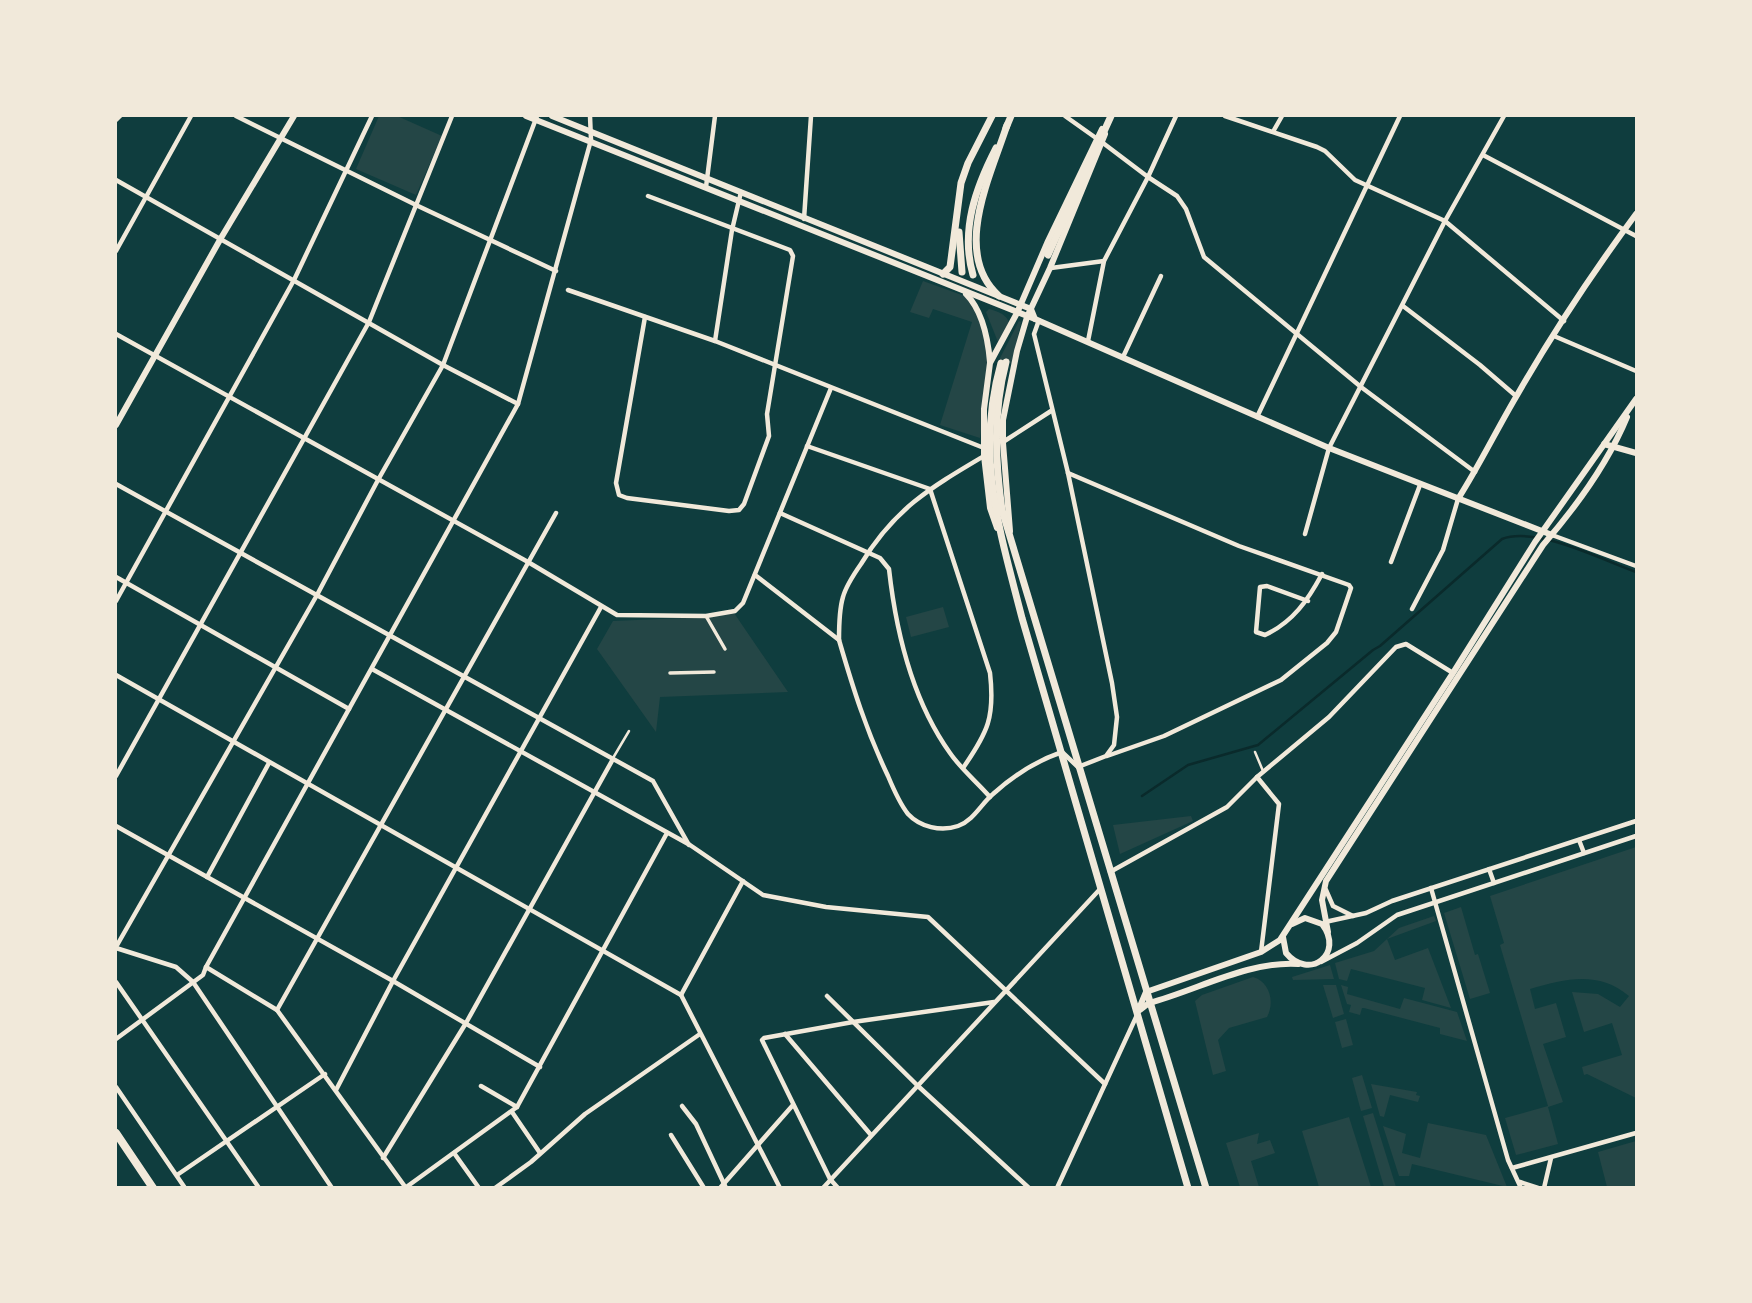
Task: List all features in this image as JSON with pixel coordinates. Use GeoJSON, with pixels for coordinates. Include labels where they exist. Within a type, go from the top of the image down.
{"type":"FeatureCollection","features":[{"type":"Feature","properties":{"kind":"highway"},"geometry":{"type":"LineString","coordinates":[[116,1133],[153,1188]]}},
{"type":"Feature","properties":{"kind":"main road"},"geometry":{"type":"LineString","coordinates":[[116,425],[294,116]]}},
{"type":"Feature","properties":{"kind":"main road"},"geometry":{"type":"LineString","coordinates":[[526,116],[536,117],[1088,341],[1257,418],[1550,536]]}},
{"type":"Feature","properties":{"kind":"main road"},"geometry":{"type":"LineString","coordinates":[[552,116],[1031,309]]}},
{"type":"Feature","properties":{"kind":"main road"},"geometry":{"type":"LineString","coordinates":[[943,274],[950,267],[961,183],[992,116]]}},
{"type":"Feature","properties":{"kind":"main road"},"geometry":{"type":"LineString","coordinates":[[973,275],[968,247],[972,206],[983,173],[1011,116]]}},
{"type":"Feature","properties":{"kind":"main road"},"geometry":{"type":"LineString","coordinates":[[990,363],[1017,313],[1096,138],[1110,117]]}},
{"type":"Feature","properties":{"kind":"main road"},"geometry":{"type":"LineString","coordinates":[[1011,538],[1003,443],[1008,396],[1034,319],[1031,309],[1103,143],[1110,117]]}},
{"type":"Feature","properties":{"kind":"main road"},"geometry":{"type":"LineString","coordinates":[[1048,255],[1110,117]]}},
{"type":"Feature","properties":{"kind":"main road"},"geometry":{"type":"LineString","coordinates":[[999,296],[986,281],[978,260],[976,241],[982,200],[1007,125]]}},
{"type":"Feature","properties":{"kind":"main road"},"geometry":{"type":"LineString","coordinates":[[962,272],[958,243],[962,201],[979,143]]}},
{"type":"Feature","properties":{"kind":"main road"},"geometry":{"type":"LineString","coordinates":[[1458,499],[1516,396],[1636,214]]}},
{"type":"Feature","properties":{"kind":"main road"},"geometry":{"type":"LineString","coordinates":[[962,290],[974,303],[982,321],[990,363],[984,410],[984,452],[990,508],[1188,1188]]}},
{"type":"Feature","properties":{"kind":"main road"},"geometry":{"type":"LineString","coordinates":[[1002,542],[990,480],[988,444],[991,406],[1004,363],[995,441],[1002,510],[1206,1188]]}},
{"type":"Feature","properties":{"kind":"main road"},"geometry":{"type":"LineString","coordinates":[[1138,1011],[1150,1003],[1253,968],[1280,963],[1314,964],[1325,957],[1330,938],[1322,900],[1326,881],[1535,542],[1636,399]]}},
{"type":"Feature","properties":{"kind":"main road"},"geometry":{"type":"LineString","coordinates":[[1298,964],[1286,953],[1283,938],[1286,932],[1543,545],[1615,447],[1631,405]]}},
{"type":"Feature","properties":{"kind":"main road"},"geometry":{"type":"LineString","coordinates":[[1604,444],[1636,453]]}},
{"type":"Feature","properties":{"kind":"main road"},"geometry":{"type":"LineString","coordinates":[[1291,924],[1298,920],[1313,919],[1322,924],[1328,932]]}},
{"type":"Feature","properties":{"kind":"main road"},"geometry":{"type":"LineString","coordinates":[[1138,1011],[1146,992],[1261,952],[1276,944],[1286,932]]}},
{"type":"Feature","properties":{"kind":"street"},"geometry":{"type":"LineString","coordinates":[[116,120],[120,116]]}},
{"type":"Feature","properties":{"kind":"street"},"geometry":{"type":"LineString","coordinates":[[116,251],[191,116]]}},
{"type":"Feature","properties":{"kind":"street"},"geometry":{"type":"LineString","coordinates":[[236,116],[556,271]]}},
{"type":"Feature","properties":{"kind":"street"},"geometry":{"type":"LineString","coordinates":[[116,601],[294,280],[372,116]]}},
{"type":"Feature","properties":{"kind":"street"},"geometry":{"type":"LineString","coordinates":[[116,776],[369,322],[452,116]]}},
{"type":"Feature","properties":{"kind":"street"},"geometry":{"type":"LineString","coordinates":[[116,1039],[204,975],[205,967],[519,404],[591,140],[590,116]]}},
{"type":"Feature","properties":{"kind":"street"},"geometry":{"type":"LineString","coordinates":[[706,187],[715,116]]}},
{"type":"Feature","properties":{"kind":"street"},"geometry":{"type":"LineString","coordinates":[[803,226],[811,116]]}},
{"type":"Feature","properties":{"kind":"street"},"geometry":{"type":"LineString","coordinates":[[1065,116],[1096,138]]}},
{"type":"Feature","properties":{"kind":"street"},"geometry":{"type":"LineString","coordinates":[[1088,341],[1104,261],[1176,116]]}},
{"type":"Feature","properties":{"kind":"street"},"geometry":{"type":"LineString","coordinates":[[1225,116],[1274,130],[1325,151],[1355,180],[1445,221],[1564,321]]}},
{"type":"Feature","properties":{"kind":"street"},"geometry":{"type":"LineString","coordinates":[[1274,130],[1282,116]]}},
{"type":"Feature","properties":{"kind":"street"},"geometry":{"type":"LineString","coordinates":[[1257,418],[1400,116]]}},
{"type":"Feature","properties":{"kind":"street"},"geometry":{"type":"LineString","coordinates":[[1306,534],[1329,448],[1502,116]]}},
{"type":"Feature","properties":{"kind":"street"},"geometry":{"type":"LineString","coordinates":[[332,1188],[193,982],[176,967],[116,948],[317,595],[443,365],[536,117]]}},
{"type":"Feature","properties":{"kind":"street"},"geometry":{"type":"LineString","coordinates":[[1103,143],[1177,196],[1186,209],[1204,257],[1361,387],[1475,472]]}},
{"type":"Feature","properties":{"kind":"street"},"geometry":{"type":"LineString","coordinates":[[1483,155],[1636,236]]}},
{"type":"Feature","properties":{"kind":"street"},"geometry":{"type":"LineString","coordinates":[[116,180],[443,365],[519,404]]}},
{"type":"Feature","properties":{"kind":"street"},"geometry":{"type":"LineString","coordinates":[[715,341],[732,230],[741,192]]}},
{"type":"Feature","properties":{"kind":"street"},"geometry":{"type":"LineString","coordinates":[[645,317],[616,483],[617,491],[622,497],[734,511],[742,507],[769,436],[767,414],[793,256],[790,250],[648,196]]}},
{"type":"Feature","properties":{"kind":"street"},"geometry":{"type":"LineString","coordinates":[[1050,268],[1104,261]]}},
{"type":"Feature","properties":{"kind":"street"},"geometry":{"type":"LineString","coordinates":[[1123,357],[1161,276]]}},
{"type":"Feature","properties":{"kind":"street"},"geometry":{"type":"LineString","coordinates":[[568,290],[715,341],[984,452]]}},
{"type":"Feature","properties":{"kind":"street"},"geometry":{"type":"LineString","coordinates":[[1403,306],[1516,396]]}},
{"type":"Feature","properties":{"kind":"street"},"geometry":{"type":"LineString","coordinates":[[1034,319],[1034,334],[1068,473],[1116,706],[1117,732],[1114,744],[1106,756]]}},
{"type":"Feature","properties":{"kind":"street"},"geometry":{"type":"LineString","coordinates":[[116,334],[528,562],[617,615],[706,616],[735,611],[743,603],[831,388]]}},
{"type":"Feature","properties":{"kind":"street"},"geometry":{"type":"LineString","coordinates":[[1554,336],[1636,371]]}},
{"type":"Feature","properties":{"kind":"street"},"geometry":{"type":"LineString","coordinates":[[1003,443],[1051,411]]}},
{"type":"Feature","properties":{"kind":"street"},"geometry":{"type":"LineString","coordinates":[[807,446],[930,489]]}},
{"type":"Feature","properties":{"kind":"street"},"geometry":{"type":"LineString","coordinates":[[984,452],[911,502],[891,522],[868,552],[842,597],[839,640],[868,734],[908,813],[930,827],[958,826],[975,814],[990,797],[1039,760],[1062,752],[1079,767],[1164,736],[1281,680],[1327,643],[1336,632],[1351,588],[1349,585],[1239,546],[1068,473]]}},
{"type":"Feature","properties":{"kind":"street"},"geometry":{"type":"LineString","coordinates":[[116,484],[653,781],[690,845]]}},
{"type":"Feature","properties":{"kind":"street"},"geometry":{"type":"LineString","coordinates":[[1391,562],[1420,485]]}},
{"type":"Feature","properties":{"kind":"street"},"geometry":{"type":"LineString","coordinates":[[930,489],[990,673],[993,699],[990,720],[981,741],[963,768]]}},
{"type":"Feature","properties":{"kind":"street"},"geometry":{"type":"LineString","coordinates":[[1412,609],[1443,550],[1458,499]]}},
{"type":"Feature","properties":{"kind":"street"},"geometry":{"type":"LineString","coordinates":[[278,1010],[556,513]]}},
{"type":"Feature","properties":{"kind":"street"},"geometry":{"type":"LineString","coordinates":[[780,513],[880,558],[889,569],[901,641],[912,677],[932,724],[951,754],[990,797]]}},
{"type":"Feature","properties":{"kind":"street"},"geometry":{"type":"LineString","coordinates":[[1550,536],[1636,566]]}},
{"type":"Feature","properties":{"kind":"street"},"geometry":{"type":"LineString","coordinates":[[1308,601],[1267,586],[1260,587],[1256,632],[1265,635],[1280,628],[1308,601],[1322,574]]}},
{"type":"Feature","properties":{"kind":"street"},"geometry":{"type":"LineString","coordinates":[[755,575],[839,640]]}},
{"type":"Feature","properties":{"kind":"street"},"geometry":{"type":"LineString","coordinates":[[116,577],[349,709]]}},
{"type":"Feature","properties":{"kind":"street"},"geometry":{"type":"LineString","coordinates":[[336,1090],[393,981],[601,607]]}},
{"type":"Feature","properties":{"kind":"street"},"geometry":{"type":"LineString","coordinates":[[706,616],[725,649]]}},
{"type":"Feature","properties":{"kind":"street"},"geometry":{"type":"LineString","coordinates":[[1110,872],[1227,807],[1257,776],[1329,717],[1401,645],[1406,644],[1455,675]]}},
{"type":"Feature","properties":{"kind":"street"},"geometry":{"type":"LineString","coordinates":[[372,668],[690,845],[763,895],[826,907],[928,917],[1105,1084]]}},
{"type":"Feature","properties":{"kind":"street"},"geometry":{"type":"LineString","coordinates":[[670,673],[714,672]]}},
{"type":"Feature","properties":{"kind":"street"},"geometry":{"type":"LineString","coordinates":[[116,675],[681,995],[780,1188]]}},
{"type":"Feature","properties":{"kind":"street"},"geometry":{"type":"LineString","coordinates":[[383,1158],[466,1023],[613,759]]}},
{"type":"Feature","properties":{"kind":"street"},"geometry":{"type":"LineString","coordinates":[[207,877],[269,763]]}},
{"type":"Feature","properties":{"kind":"street"},"geometry":{"type":"LineString","coordinates":[[1257,776],[1279,804],[1261,952]]}},
{"type":"Feature","properties":{"kind":"street"},"geometry":{"type":"LineString","coordinates":[[1313,919],[1327,922],[1354,916],[1636,821]]}},
{"type":"Feature","properties":{"kind":"street"},"geometry":{"type":"LineString","coordinates":[[116,826],[393,981],[540,1067]]}},
{"type":"Feature","properties":{"kind":"street"},"geometry":{"type":"LineString","coordinates":[[205,967],[278,1010],[406,1187],[517,1107],[667,833]]}},
{"type":"Feature","properties":{"kind":"street"},"geometry":{"type":"LineString","coordinates":[[1314,964],[1357,943],[1397,915],[1636,836]]}},
{"type":"Feature","properties":{"kind":"street"},"geometry":{"type":"LineString","coordinates":[[1580,840],[1584,853]]}},
{"type":"Feature","properties":{"kind":"street"},"geometry":{"type":"LineString","coordinates":[[1489,869],[1494,883]]}},
{"type":"Feature","properties":{"kind":"street"},"geometry":{"type":"LineString","coordinates":[[681,995],[743,881]]}},
{"type":"Feature","properties":{"kind":"street"},"geometry":{"type":"LineString","coordinates":[[1326,881],[1326,891],[1333,906],[1354,916]]}},
{"type":"Feature","properties":{"kind":"street"},"geometry":{"type":"LineString","coordinates":[[823,1188],[1102,888]]}},
{"type":"Feature","properties":{"kind":"street"},"geometry":{"type":"LineString","coordinates":[[1431,888],[1508,1160],[1520,1184],[1538,1188]]}},
{"type":"Feature","properties":{"kind":"street"},"geometry":{"type":"LineString","coordinates":[[116,982],[259,1188]]}},
{"type":"Feature","properties":{"kind":"street"},"geometry":{"type":"LineString","coordinates":[[827,996],[918,1086],[1028,1187]]}},
{"type":"Feature","properties":{"kind":"street"},"geometry":{"type":"LineString","coordinates":[[838,1188],[830,1180],[762,1040],[853,1022],[995,1002]]}},
{"type":"Feature","properties":{"kind":"street"},"geometry":{"type":"LineString","coordinates":[[1057,1188],[1138,1011]]}},
{"type":"Feature","properties":{"kind":"street"},"geometry":{"type":"LineString","coordinates":[[495,1188],[585,1114],[700,1034]]}},
{"type":"Feature","properties":{"kind":"street"},"geometry":{"type":"LineString","coordinates":[[784,1034],[871,1135]]}},
{"type":"Feature","properties":{"kind":"street"},"geometry":{"type":"LineString","coordinates":[[177,1175],[325,1074]]}},
{"type":"Feature","properties":{"kind":"street"},"geometry":{"type":"LineString","coordinates":[[481,1086],[517,1107]]}},
{"type":"Feature","properties":{"kind":"street"},"geometry":{"type":"LineString","coordinates":[[116,1087],[185,1188]]}},
{"type":"Feature","properties":{"kind":"street"},"geometry":{"type":"LineString","coordinates":[[682,1106],[696,1124],[723,1186],[756,1144],[793,1105]]}},
{"type":"Feature","properties":{"kind":"street"},"geometry":{"type":"LineString","coordinates":[[512,1112],[540,1153]]}},
{"type":"Feature","properties":{"kind":"street"},"geometry":{"type":"LineString","coordinates":[[1513,1168],[1636,1133]]}},
{"type":"Feature","properties":{"kind":"street"},"geometry":{"type":"LineString","coordinates":[[671,1135],[704,1188]]}},
{"type":"Feature","properties":{"kind":"street"},"geometry":{"type":"LineString","coordinates":[[454,1153],[479,1188]]}},
{"type":"Feature","properties":{"kind":"street"},"geometry":{"type":"LineString","coordinates":[[1545,1188],[1551,1157]]}},
{"type":"Feature","properties":{"kind":"lane"},"geometry":{"type":"LineString","coordinates":[[613,759],[629,731]]}},
{"type":"Feature","properties":{"kind":"lane"},"geometry":{"type":"LineString","coordinates":[[1255,752],[1263,772]]}},
{"type":"Feature","properties":{"kind":"shaded area"},"geometry":{"type":"Polygon","coordinates":[[[379,116],[397,116],[442,136],[416,195],[356,169],[379,116]]]}},
{"type":"Feature","properties":{"kind":"shaded area"},"geometry":{"type":"Polygon","coordinates":[[[923,281],[973,299],[987,328],[988,377],[980,438],[940,425],[972,322],[933,309],[929,318],[910,312],[923,281]]]}},
{"type":"Feature","properties":{"kind":"shaded area"},"geometry":{"type":"Polygon","coordinates":[[[989,309],[999,312],[1009,321],[1010,325],[998,342],[986,312],[989,309]]]}},
{"type":"Feature","properties":{"kind":"shaded area"},"geometry":{"type":"Polygon","coordinates":[[[1019,321],[1021,322],[1012,364],[997,364],[1019,321]]]}},
{"type":"Feature","properties":{"kind":"shaded area"},"geometry":{"type":"Polygon","coordinates":[[[943,607],[949,627],[911,637],[906,617],[943,607]]]}},
{"type":"Feature","properties":{"kind":"shaded area"},"geometry":{"type":"Polygon","coordinates":[[[734,613],[788,692],[660,697],[656,732],[597,649],[613,621],[707,617],[734,613]]]}},
{"type":"Feature","properties":{"kind":"shaded area"},"geometry":{"type":"Polygon","coordinates":[[[1191,816],[1193,821],[1120,854],[1113,825],[1191,816]]]}},
{"type":"Feature","properties":{"kind":"shaded area"},"geometry":{"type":"Polygon","coordinates":[[[1636,847],[1636,1098],[1587,1074],[1584,1075],[1582,1067],[1622,1055],[1612,1023],[1584,1032],[1572,992],[1598,994],[1620,1007],[1629,996],[1605,983],[1581,979],[1530,989],[1535,1009],[1556,1003],[1566,1037],[1543,1044],[1563,1102],[1548,1107],[1558,1144],[1516,1155],[1505,1118],[1548,1106],[1500,945],[1504,943],[1490,896],[1636,847]]]}},
{"type":"Feature","properties":{"kind":"shaded area"},"geometry":{"type":"Polygon","coordinates":[[[1461,907],[1490,993],[1470,999],[1444,913],[1461,907]]]}},
{"type":"Feature","properties":{"kind":"shaded area"},"geometry":{"type":"Polygon","coordinates":[[[1434,916],[1436,921],[1387,939],[1399,928],[1434,916]]]}},
{"type":"Feature","properties":{"kind":"shaded area"},"geometry":{"type":"Polygon","coordinates":[[[1387,939],[1395,960],[1428,948],[1451,1008],[1422,1000],[1425,988],[1351,969],[1347,981],[1339,979],[1335,963],[1374,951],[1387,939]]]}},
{"type":"Feature","properties":{"kind":"shaded area"},"geometry":{"type":"Polygon","coordinates":[[[1330,965],[1334,979],[1293,980],[1292,977],[1330,965]]]}},
{"type":"Feature","properties":{"kind":"shaded area"},"geometry":{"type":"Polygon","coordinates":[[[1253,977],[1263,983],[1269,993],[1271,1005],[1267,1017],[1229,1028],[1218,1040],[1226,1071],[1213,1075],[1195,1001],[1202,995],[1253,977]]]}},
{"type":"Feature","properties":{"kind":"shaded area"},"geometry":{"type":"Polygon","coordinates":[[[1323,985],[1336,985],[1344,1014],[1333,1018],[1323,985]]]}},
{"type":"Feature","properties":{"kind":"shaded area"},"geometry":{"type":"Polygon","coordinates":[[[1341,985],[1348,987],[1347,994],[1400,1009],[1404,998],[1457,1012],[1467,1041],[1440,1034],[1440,1028],[1364,1008],[1360,1015],[1349,1012],[1351,1005],[1347,1004],[1341,985]]]}},
{"type":"Feature","properties":{"kind":"shaded area"},"geometry":{"type":"Polygon","coordinates":[[[1346,1019],[1353,1045],[1342,1048],[1335,1022],[1346,1019]]]}},
{"type":"Feature","properties":{"kind":"shaded area"},"geometry":{"type":"Polygon","coordinates":[[[1362,1075],[1372,1108],[1361,1111],[1352,1078],[1362,1075]]]}},
{"type":"Feature","properties":{"kind":"shaded area"},"geometry":{"type":"Polygon","coordinates":[[[1371,1084],[1417,1092],[1416,1095],[1420,1096],[1418,1102],[1390,1095],[1384,1117],[1380,1116],[1371,1084]]]}},
{"type":"Feature","properties":{"kind":"shaded area"},"geometry":{"type":"Polygon","coordinates":[[[1373,1113],[1396,1187],[1384,1187],[1363,1116],[1373,1113]]]}},
{"type":"Feature","properties":{"kind":"shaded area"},"geometry":{"type":"Polygon","coordinates":[[[1349,1117],[1371,1187],[1319,1187],[1302,1131],[1349,1117]]]}},
{"type":"Feature","properties":{"kind":"shaded area"},"geometry":{"type":"Polygon","coordinates":[[[1428,1123],[1486,1135],[1507,1187],[1412,1164],[1409,1176],[1399,1176],[1383,1126],[1406,1134],[1402,1153],[1420,1158],[1428,1123]]]}},
{"type":"Feature","properties":{"kind":"shaded area"},"geometry":{"type":"Polygon","coordinates":[[[1259,1133],[1257,1144],[1270,1140],[1275,1153],[1251,1161],[1259,1187],[1240,1187],[1226,1143],[1259,1133]]]}},
{"type":"Feature","properties":{"kind":"shaded area"},"geometry":{"type":"Polygon","coordinates":[[[1636,1141],[1636,1187],[1607,1187],[1598,1152],[1636,1141]]]}},
{"type":"Feature","properties":{"kind":"waterway"},"geometry":{"type":"LineString","coordinates":[[1142,796],[1188,765],[1258,745],[1380,646],[1502,539],[1516,536],[1551,541],[1636,572]]}}]}
